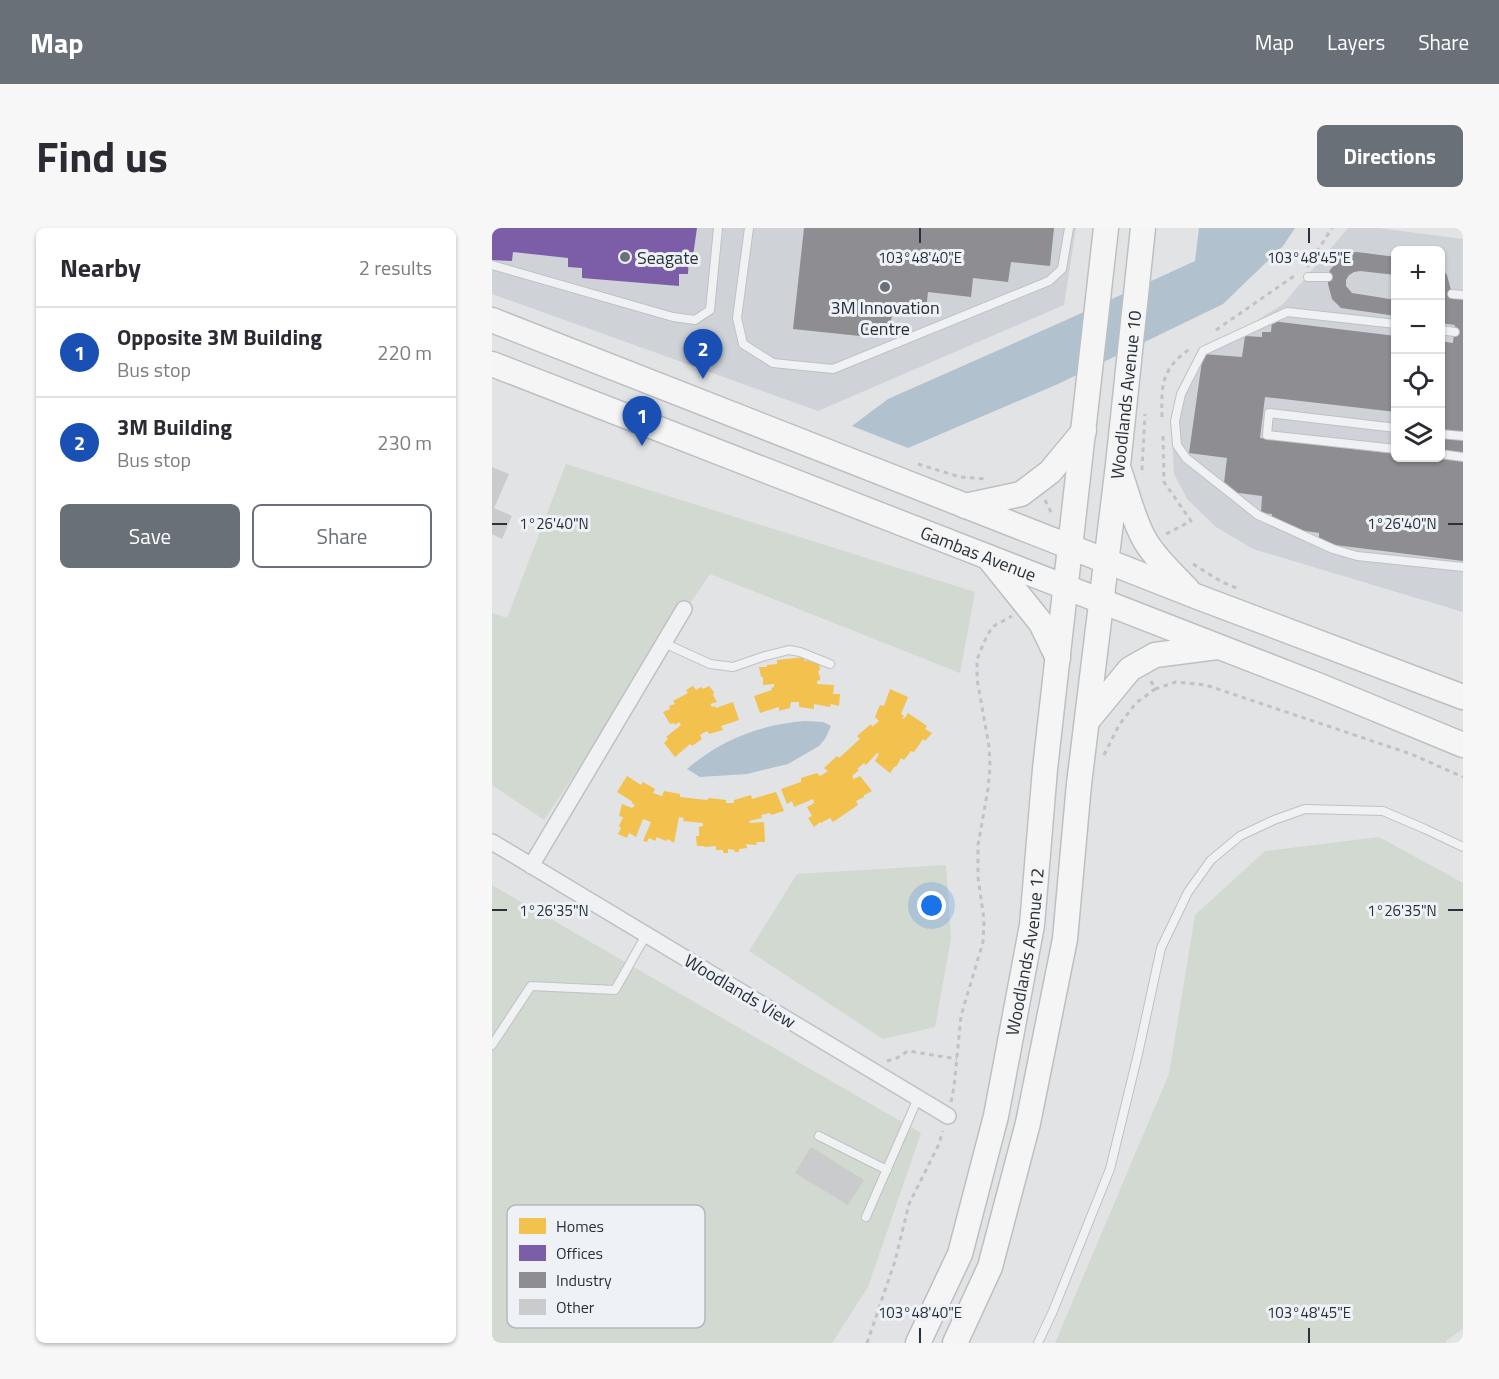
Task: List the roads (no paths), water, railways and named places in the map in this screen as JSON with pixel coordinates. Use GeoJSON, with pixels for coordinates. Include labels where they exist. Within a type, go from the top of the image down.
{"type":"FeatureCollection","features":[{"type":"Feature","properties":{"kind":"main road","name":"Woodlands Avenue 10"},"geometry":{"type":"LineString","coordinates":[[1071,547],[1106,228]]}},
{"type":"Feature","properties":{"kind":"main road","name":"Woodlands Avenue 10"},"geometry":{"type":"LineString","coordinates":[[1107,561],[1143,228]]}},
{"type":"Feature","properties":{"kind":"main road"},"geometry":{"type":"LineString","coordinates":[[492,321],[1194,595],[1463,697]]}},
{"type":"Feature","properties":{"kind":"main road","name":"Gambas Avenue"},"geometry":{"type":"LineString","coordinates":[[492,364],[1101,600],[1463,745]]}},
{"type":"Feature","properties":{"kind":"main road"},"geometry":{"type":"LineString","coordinates":[[965,506],[1021,494],[1050,472],[1084,430]]}},
{"type":"Feature","properties":{"kind":"main road"},"geometry":{"type":"LineString","coordinates":[[1118,465],[1146,542],[1159,560],[1194,595]]}},
{"type":"Feature","properties":{"kind":"main road","name":"Woodlands Avenue 12"},"geometry":{"type":"LineString","coordinates":[[918,1343],[960,1254],[996,1116],[1032,925],[1045,769],[1071,547]]}},
{"type":"Feature","properties":{"kind":"main road"},"geometry":{"type":"LineString","coordinates":[[988,556],[1041,623],[1058,658]]}},
{"type":"Feature","properties":{"kind":"main road","name":"Woodlands Avenue 12"},"geometry":{"type":"LineString","coordinates":[[956,1343],[990,1267],[1028,1123],[1065,939],[1087,721],[1107,561]]}},
{"type":"Feature","properties":{"kind":"main road"},"geometry":{"type":"LineString","coordinates":[[1087,721],[1130,669],[1155,655],[1219,647]]}},
{"type":"Feature","properties":{"kind":"street"},"geometry":{"type":"LineString","coordinates":[[531,866],[684,609]]}},
{"type":"Feature","properties":{"kind":"street","name":"Woodlands View"},"geometry":{"type":"LineString","coordinates":[[492,842],[948,1116]]}},
{"type":"Feature","properties":{"kind":"lane"},"geometry":{"type":"LineString","coordinates":[[492,265],[673,316],[695,320],[710,310],[718,228]]}},
{"type":"Feature","properties":{"kind":"lane"},"geometry":{"type":"LineString","coordinates":[[750,228],[736,318],[743,344],[773,363],[833,369],[1049,281],[1062,269],[1069,228]]}},
{"type":"Feature","properties":{"kind":"lane"},"geometry":{"type":"LineString","coordinates":[[1308,277],[1328,277]]}},
{"type":"Feature","properties":{"kind":"lane"},"geometry":{"type":"LineString","coordinates":[[1452,294],[1463,295]]}},
{"type":"Feature","properties":{"kind":"lane"},"geometry":{"type":"LineString","coordinates":[[1391,324],[1287,312],[1203,351],[1181,394],[1175,421],[1177,445],[1186,458],[1258,515],[1333,549],[1357,556],[1463,567]]}},
{"type":"Feature","properties":{"kind":"lane"},"geometry":{"type":"LineString","coordinates":[[1445,331],[1455,332]]}},
{"type":"Feature","properties":{"kind":"lane"},"geometry":{"type":"LineString","coordinates":[[1391,428],[1269,413],[1267,435],[1391,449]]}},
{"type":"Feature","properties":{"kind":"lane"},"geometry":{"type":"LineString","coordinates":[[1445,434],[1463,436]]}},
{"type":"Feature","properties":{"kind":"lane"},"geometry":{"type":"LineString","coordinates":[[1445,455],[1463,457]]}},
{"type":"Feature","properties":{"kind":"lane"},"geometry":{"type":"LineString","coordinates":[[664,643],[710,664],[734,667],[789,651],[800,652],[830,664]]}},
{"type":"Feature","properties":{"kind":"lane"},"geometry":{"type":"LineString","coordinates":[[1038,1343],[1110,1169],[1161,948],[1188,892],[1211,860],[1240,836],[1305,809],[1383,811],[1463,847]]}},
{"type":"Feature","properties":{"kind":"lane"},"geometry":{"type":"LineString","coordinates":[[492,1045],[531,986],[615,990],[646,935]]}},
{"type":"Feature","properties":{"kind":"lane"},"geometry":{"type":"LineString","coordinates":[[866,1216],[918,1098]]}},
{"type":"Feature","properties":{"kind":"lane"},"geometry":{"type":"LineString","coordinates":[[819,1136],[886,1170]]}},
{"type":"Feature","properties":{"kind":"water"},"geometry":{"type":"Polygon","coordinates":[[[1199,228],[1295,228],[1283,246],[1223,304],[1058,384],[908,448],[852,426],[888,399],[1195,261],[1199,228]]]}},
{"type":"Feature","properties":{"kind":"water"},"geometry":{"type":"Polygon","coordinates":[[[805,721],[823,722],[831,726],[819,746],[788,764],[747,774],[700,777],[687,769],[713,750],[742,735],[773,726],[805,721]]]}},
{"type":"Feature","properties":{"kind":"place","name":"Seagate"},"geometry":{"type":"Point","coordinates":[625,257]}},
{"type":"Feature","properties":{"kind":"place","name":"3M Innovation Centre"},"geometry":{"type":"Point","coordinates":[885,287]}},
{"type":"Feature","properties":{"kind":"place","name":"3M Building"},"geometry":{"type":"Point","coordinates":[703,379]}},
{"type":"Feature","properties":{"kind":"place","name":"Opposite 3M Building"},"geometry":{"type":"Point","coordinates":[642,446]}}]}
